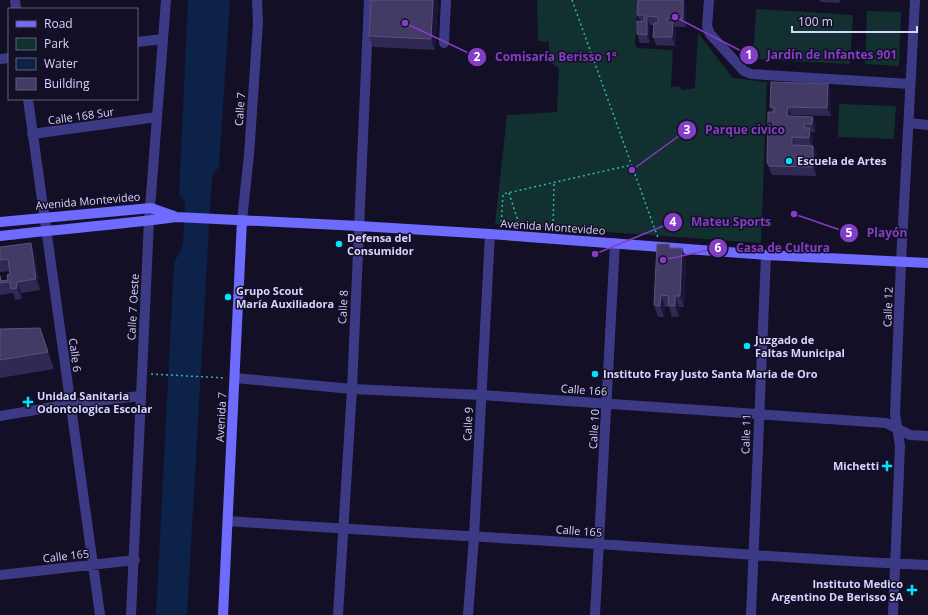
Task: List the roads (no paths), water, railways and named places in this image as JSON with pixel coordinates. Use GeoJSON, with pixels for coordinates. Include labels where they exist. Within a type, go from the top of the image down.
{"type":"FeatureCollection","features":[{"type":"Feature","properties":{"kind":"main road","name":"Avenida Montevideo"},"geometry":{"type":"LineString","coordinates":[[0,222],[151,208],[176,217]]}},
{"type":"Feature","properties":{"kind":"main road","name":"Avenida Montevideo"},"geometry":{"type":"LineString","coordinates":[[0,236],[176,217],[524,236],[766,255],[928,263]]}},
{"type":"Feature","properties":{"kind":"main road","name":"Avenida 7"},"geometry":{"type":"LineString","coordinates":[[223,615],[242,220]]}},
{"type":"Feature","properties":{"kind":"street","name":"Calle 7 Oeste"},"geometry":{"type":"LineString","coordinates":[[132,615],[140,396],[149,221],[166,0]]}},
{"type":"Feature","properties":{"kind":"street","name":"Calle 7"},"geometry":{"type":"LineString","coordinates":[[242,220],[249,155],[257,38],[257,0]]}},
{"type":"Feature","properties":{"kind":"street","name":"Calle 8"},"geometry":{"type":"LineString","coordinates":[[338,615],[352,389],[369,0]]}},
{"type":"Feature","properties":{"kind":"street"},"geometry":{"type":"LineString","coordinates":[[444,43],[446,0]]}},
{"type":"Feature","properties":{"kind":"street"},"geometry":{"type":"LineString","coordinates":[[709,0],[708,26],[710,34],[744,72],[751,74],[910,84]]}},
{"type":"Feature","properties":{"kind":"street","name":"Calle 12"},"geometry":{"type":"LineString","coordinates":[[893,615],[900,446],[895,414],[901,262],[915,0]]}},
{"type":"Feature","properties":{"kind":"street"},"geometry":{"type":"LineString","coordinates":[[138,42],[163,39]]}},
{"type":"Feature","properties":{"kind":"street","name":"Calle 6"},"geometry":{"type":"LineString","coordinates":[[28,100],[43,217],[100,615]]}},
{"type":"Feature","properties":{"kind":"street","name":"Calle 168 Sur"},"geometry":{"type":"LineString","coordinates":[[32,134],[157,117]]}},
{"type":"Feature","properties":{"kind":"street"},"geometry":{"type":"LineString","coordinates":[[909,123],[928,125]]}},
{"type":"Feature","properties":{"kind":"street","name":"Calle 9"},"geometry":{"type":"LineString","coordinates":[[468,615],[474,537],[490,234]]}},
{"type":"Feature","properties":{"kind":"street","name":"Calle 10"},"geometry":{"type":"LineString","coordinates":[[596,615],[615,243]]}},
{"type":"Feature","properties":{"kind":"street","name":"Calle 11"},"geometry":{"type":"LineString","coordinates":[[751,615],[766,255]]}},
{"type":"Feature","properties":{"kind":"street","name":"Calle 166"},"geometry":{"type":"LineString","coordinates":[[235,378],[352,389],[482,395],[886,423],[910,435],[928,436]]}},
{"type":"Feature","properties":{"kind":"street"},"geometry":{"type":"LineString","coordinates":[[0,416],[70,404],[140,396]]}},
{"type":"Feature","properties":{"kind":"street","name":"Calle 165"},"geometry":{"type":"LineString","coordinates":[[228,521],[343,530],[600,544],[754,556],[928,565]]}},
{"type":"Feature","properties":{"kind":"street","name":"Calle 165"},"geometry":{"type":"LineString","coordinates":[[0,576],[135,560]]}},
{"type":"Feature","properties":{"kind":"water"},"geometry":{"type":"Polygon","coordinates":[[[188,0],[230,0],[219,167],[212,176],[187,615],[156,615],[174,263],[183,245],[185,202],[179,195],[188,0]]]}},
{"type":"Feature","properties":{"kind":"place","name":"Jardín de Infantes 901"},"geometry":{"type":"Point","coordinates":[675,17]}},
{"type":"Feature","properties":{"kind":"place","name":"Comisaría Berisso 1°"},"geometry":{"type":"Point","coordinates":[405,23]}},
{"type":"Feature","properties":{"kind":"place","name":"Escuela de Artes"},"geometry":{"type":"Point","coordinates":[789,161]}},
{"type":"Feature","properties":{"kind":"place","name":"Parque civico"},"geometry":{"type":"Point","coordinates":[632,170]}},
{"type":"Feature","properties":{"kind":"place","name":"Playón"},"geometry":{"type":"Point","coordinates":[794,214]}},
{"type":"Feature","properties":{"kind":"place","name":"Defensa del Consumidor"},"geometry":{"type":"Point","coordinates":[339,244]}},
{"type":"Feature","properties":{"kind":"place","name":"Mateu Sports"},"geometry":{"type":"Point","coordinates":[595,254]}},
{"type":"Feature","properties":{"kind":"place","name":"Casa de Cultura"},"geometry":{"type":"Point","coordinates":[663,260]}},
{"type":"Feature","properties":{"kind":"place","name":"Grupo Scout María Auxiliadora"},"geometry":{"type":"Point","coordinates":[228,297]}},
{"type":"Feature","properties":{"kind":"place","name":"Juzgado de Faltas Municipal"},"geometry":{"type":"Point","coordinates":[747,346]}},
{"type":"Feature","properties":{"kind":"place","name":"Instituto Fray Justo Santa Maria de Oro"},"geometry":{"type":"Point","coordinates":[595,374]}},
{"type":"Feature","properties":{"kind":"place","name":"Unidad Sanitaria Odontologica Escolar"},"geometry":{"type":"Point","coordinates":[28,402]}},
{"type":"Feature","properties":{"kind":"place","name":"Michetti"},"geometry":{"type":"Point","coordinates":[887,466]}},
{"type":"Feature","properties":{"kind":"place","name":"Instituto Medico Argentino De Berisso SA"},"geometry":{"type":"Point","coordinates":[912,590]}}]}
